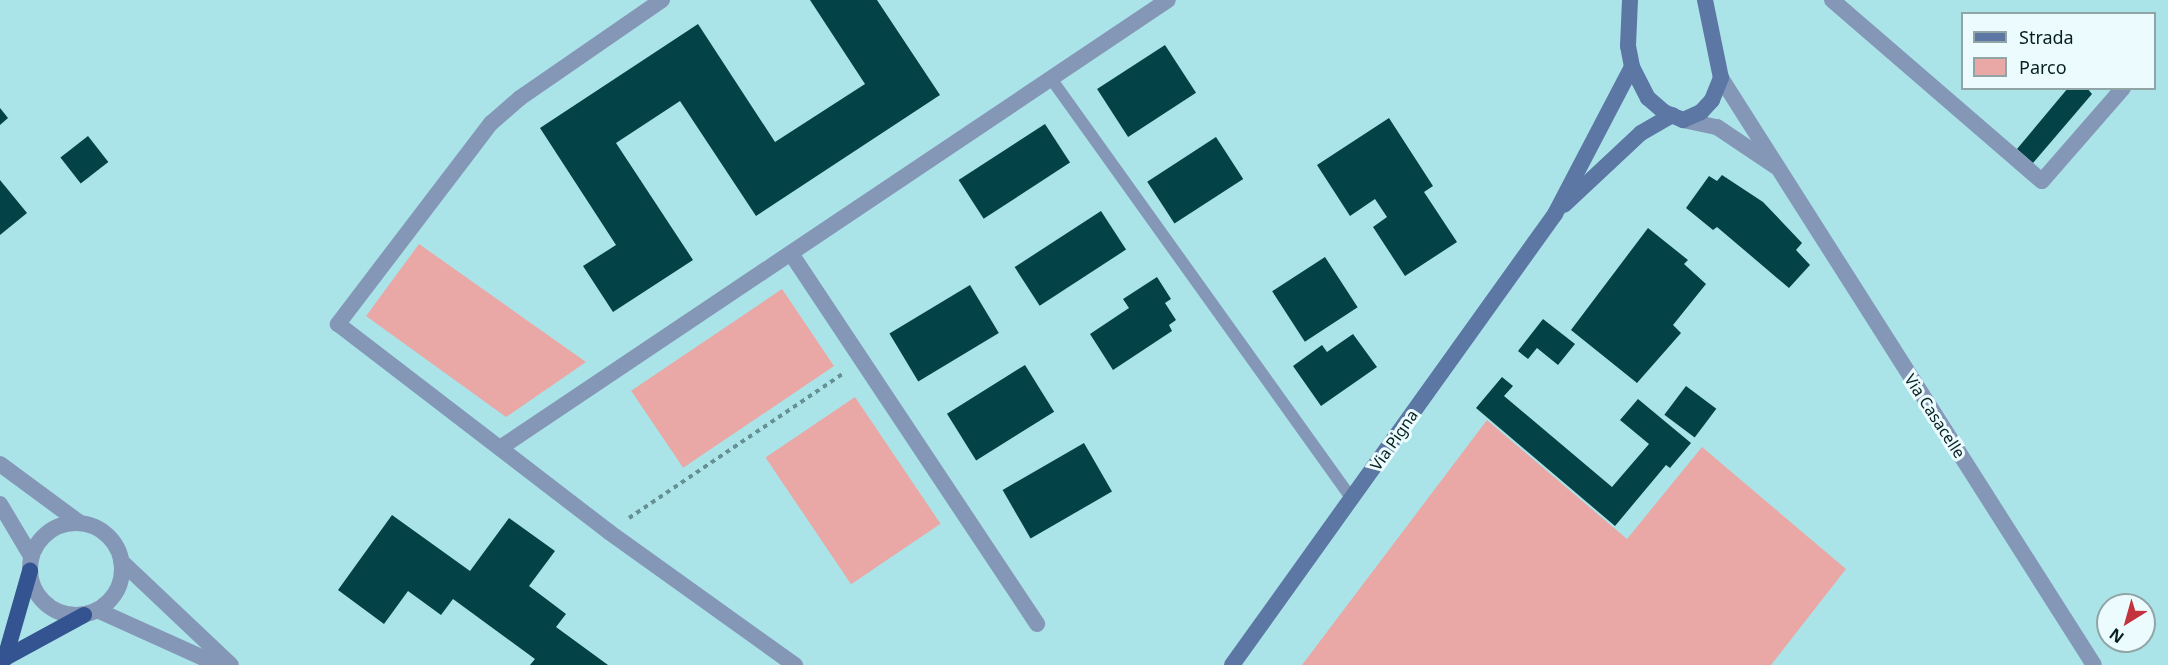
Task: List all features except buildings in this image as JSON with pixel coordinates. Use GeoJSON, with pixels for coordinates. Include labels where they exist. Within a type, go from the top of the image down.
{"type":"FeatureCollection","features":[{"type":"Feature","properties":{"kind":"highway"},"geometry":{"type":"LineString","coordinates":[[3,661],[31,564]]}},
{"type":"Feature","properties":{"kind":"highway"},"geometry":{"type":"LineString","coordinates":[[3,661],[91,613]]}},
{"type":"Feature","properties":{"kind":"main road"},"geometry":{"type":"LineString","coordinates":[[1630,0],[1628,46],[1632,67],[1648,98],[1677,117]]}},
{"type":"Feature","properties":{"kind":"main road"},"geometry":{"type":"LineString","coordinates":[[1705,0],[1721,78]]}},
{"type":"Feature","properties":{"kind":"main road","name":"Via Pigna"},"geometry":{"type":"LineString","coordinates":[[1232,665],[1555,214],[1632,67]]}},
{"type":"Feature","properties":{"kind":"main road","name":"Via Pigna"},"geometry":{"type":"LineString","coordinates":[[1555,214],[1641,133],[1677,117],[1701,111],[1712,100],[1721,78]]}},
{"type":"Feature","properties":{"kind":"street"},"geometry":{"type":"LineString","coordinates":[[663,0],[520,98],[491,123],[338,324],[609,532],[795,665]]}},
{"type":"Feature","properties":{"kind":"street"},"geometry":{"type":"LineString","coordinates":[[500,448],[792,255],[1168,0]]}},
{"type":"Feature","properties":{"kind":"street"},"geometry":{"type":"LineString","coordinates":[[1832,0],[2042,181],[2121,90]]}},
{"type":"Feature","properties":{"kind":"street","name":"Via Casacelle"},"geometry":{"type":"LineString","coordinates":[[1721,78],[1762,138],[1776,166],[2094,665]]}},
{"type":"Feature","properties":{"kind":"street","name":"Via Casacelle"},"geometry":{"type":"LineString","coordinates":[[1677,117],[1717,127],[1776,166]]}},
{"type":"Feature","properties":{"kind":"street"},"geometry":{"type":"LineString","coordinates":[[792,255],[1036,624]]}},
{"type":"Feature","properties":{"kind":"street"},"geometry":{"type":"LineString","coordinates":[[0,464],[80,524],[107,535],[121,561],[231,665]]}},
{"type":"Feature","properties":{"kind":"street"},"geometry":{"type":"LineString","coordinates":[[0,504],[31,564],[33,587],[48,605],[69,615],[91,613],[219,665]]}},
{"type":"Feature","properties":{"kind":"street"},"geometry":{"type":"LineString","coordinates":[[31,564],[50,531],[80,524]]}},
{"type":"Feature","properties":{"kind":"street"},"geometry":{"type":"LineString","coordinates":[[91,613],[118,590],[121,561]]}},
{"type":"Feature","properties":{"kind":"lane"},"geometry":{"type":"LineString","coordinates":[[1052,80],[1352,499]]}},
{"type":"Feature","properties":{"kind":"path"},"geometry":{"type":"LineString","coordinates":[[609,532],[862,360]]}},
{"type":"Feature","properties":{"kind":"green space"},"geometry":{"type":"Polygon","coordinates":[[[419,244],[586,362],[506,417],[366,316],[419,244]]]}},
{"type":"Feature","properties":{"kind":"green space"},"geometry":{"type":"Polygon","coordinates":[[[782,289],[834,366],[683,468],[631,391],[782,289]]]}},
{"type":"Feature","properties":{"kind":"green space"},"geometry":{"type":"Polygon","coordinates":[[[855,397],[941,524],[851,584],[765,457],[855,397]]]}},
{"type":"Feature","properties":{"kind":"green space"},"geometry":{"type":"Polygon","coordinates":[[[1487,420],[1627,539],[1702,447],[1846,569],[1771,665],[1302,665],[1487,420]]]}}]}
